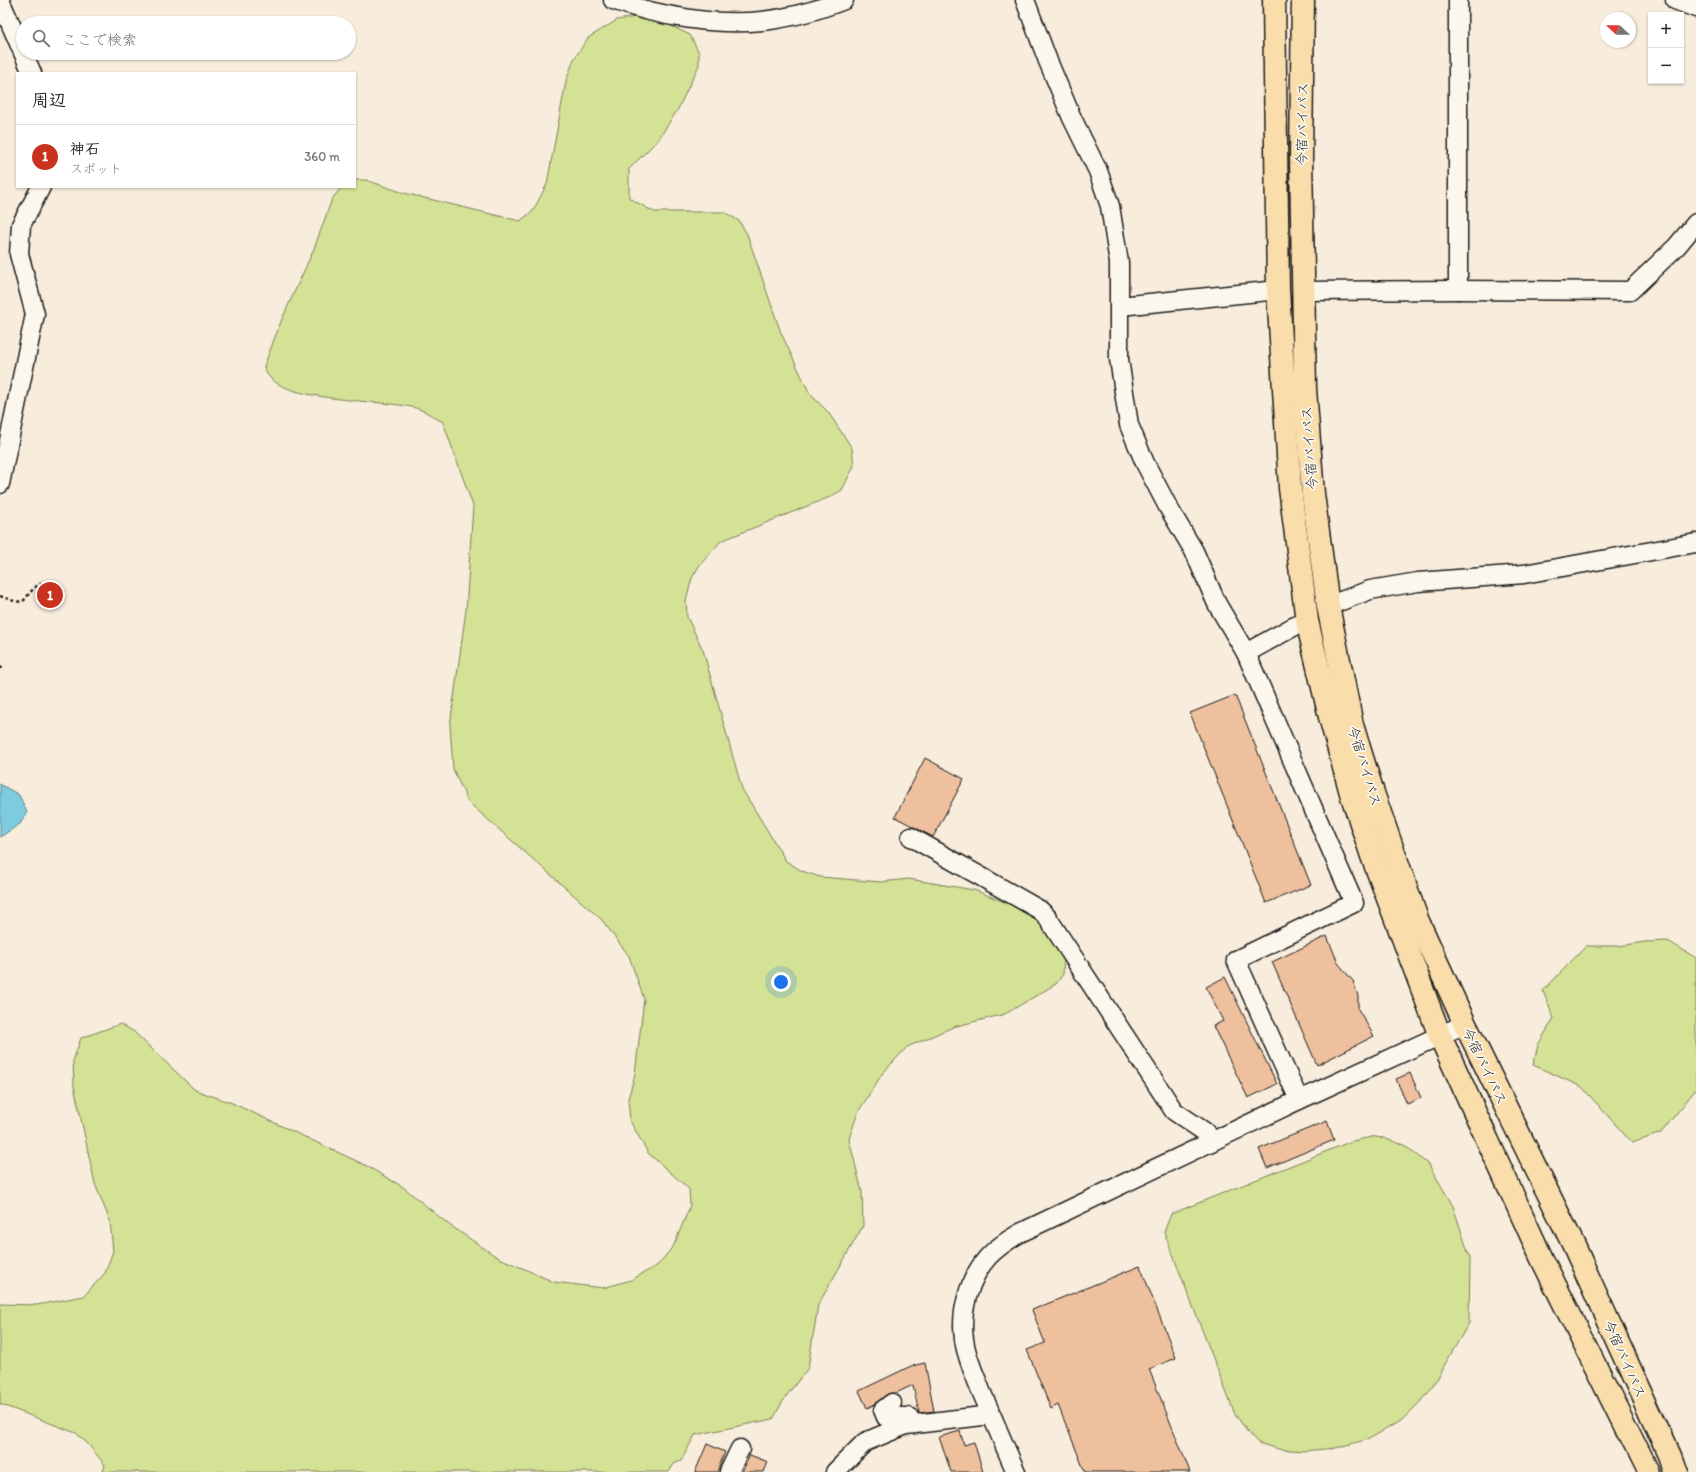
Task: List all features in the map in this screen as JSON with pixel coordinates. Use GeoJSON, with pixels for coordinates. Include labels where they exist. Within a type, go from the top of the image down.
{"type":"FeatureCollection","features":[{"type":"Feature","properties":{"kind":"highway","name":"今宿バイパス"},"geometry":{"type":"LineString","coordinates":[[1274,0],[1278,290],[1290,488],[1307,621],[1330,717],[1351,793],[1397,925],[1440,1036],[1542,1259],[1648,1472]]}},
{"type":"Feature","properties":{"kind":"highway","name":"今宿バイパス"},"geometry":{"type":"LineString","coordinates":[[1303,0],[1301,157],[1305,389],[1312,487],[1328,606],[1352,725],[1373,793],[1417,919],[1465,1024],[1574,1246],[1669,1455],[1675,1472]]}},
{"type":"Feature","properties":{"kind":"street"},"geometry":{"type":"LineString","coordinates":[[0,0],[16,36]]}},
{"type":"Feature","properties":{"kind":"street"},"geometry":{"type":"LineString","coordinates":[[612,0],[664,14],[723,23],[762,21],[794,15],[844,0]]}},
{"type":"Feature","properties":{"kind":"street"},"geometry":{"type":"LineString","coordinates":[[1025,0],[1048,61],[1072,118],[1098,171],[1110,206],[1119,263],[1119,358],[1129,425],[1145,463],[1168,507],[1194,551],[1217,604],[1246,653],[1354,903],[1236,960],[1299,1100]]}},
{"type":"Feature","properties":{"kind":"street"},"geometry":{"type":"LineString","coordinates":[[1458,0],[1458,290]]}},
{"type":"Feature","properties":{"kind":"street"},"geometry":{"type":"LineString","coordinates":[[1675,0],[1696,8]]}},
{"type":"Feature","properties":{"kind":"street"},"geometry":{"type":"LineString","coordinates":[[26,60],[32,72]]}},
{"type":"Feature","properties":{"kind":"street"},"geometry":{"type":"LineString","coordinates":[[0,484],[35,314],[19,254],[21,225],[40,188]]}},
{"type":"Feature","properties":{"kind":"street"},"geometry":{"type":"LineString","coordinates":[[1303,291],[1630,291],[1677,246],[1696,223]]}},
{"type":"Feature","properties":{"kind":"street"},"geometry":{"type":"LineString","coordinates":[[1120,306],[1278,290]]}},
{"type":"Feature","properties":{"kind":"street"},"geometry":{"type":"LineString","coordinates":[[1328,606],[1370,590],[1418,582],[1524,574],[1696,543]]}},
{"type":"Feature","properties":{"kind":"street"},"geometry":{"type":"LineString","coordinates":[[1246,653],[1307,621]]}},
{"type":"Feature","properties":{"kind":"street"},"geometry":{"type":"LineString","coordinates":[[911,836],[1040,910],[1047,918],[1174,1111],[1205,1132],[1211,1142]]}},
{"type":"Feature","properties":{"kind":"street"},"geometry":{"type":"LineString","coordinates":[[1016,1472],[972,1369],[964,1339],[964,1314],[968,1292],[977,1272],[988,1257],[1002,1244],[1020,1234],[1299,1100],[1465,1024]]}},
{"type":"Feature","properties":{"kind":"street"},"geometry":{"type":"LineString","coordinates":[[892,1403],[883,1410],[886,1417],[910,1417],[910,1424]]}},
{"type":"Feature","properties":{"kind":"street"},"geometry":{"type":"LineString","coordinates":[[835,1472],[865,1442],[906,1425],[991,1415]]}},
{"type":"Feature","properties":{"kind":"street"},"geometry":{"type":"LineString","coordinates":[[728,1472],[740,1449]]}},
{"type":"Feature","properties":{"kind":"path"},"geometry":{"type":"LineString","coordinates":[[0,596],[19,602],[26,600],[33,588],[40,584],[49,586],[56,589],[58,594],[57,600],[49,604],[41,600],[40,594],[43,589],[49,586]]}},
{"type":"Feature","properties":{"kind":"path"},"geometry":{"type":"LineString","coordinates":[[0,668],[4,667]]}},
{"type":"Feature","properties":{"kind":"green space"},"geometry":{"type":"Polygon","coordinates":[[[648,15],[690,35],[699,53],[699,65],[678,109],[658,140],[629,169],[629,198],[654,212],[724,212],[739,221],[747,234],[781,333],[810,394],[828,412],[852,448],[854,466],[842,490],[830,497],[721,541],[699,566],[692,578],[686,600],[687,617],[703,650],[742,789],[786,861],[802,871],[820,877],[881,882],[909,879],[974,890],[1035,914],[1064,958],[1063,974],[1056,984],[1005,1014],[953,1027],[907,1047],[882,1074],[858,1112],[849,1139],[862,1192],[863,1226],[818,1305],[808,1368],[784,1399],[773,1419],[695,1435],[681,1461],[674,1464],[669,1472],[103,1472],[105,1465],[88,1444],[76,1433],[0,1404],[0,1304],[37,1305],[84,1296],[105,1273],[113,1251],[110,1221],[95,1184],[74,1086],[73,1061],[81,1038],[120,1024],[133,1031],[195,1090],[232,1103],[365,1165],[403,1187],[448,1224],[497,1257],[554,1282],[603,1288],[631,1280],[658,1265],[674,1245],[690,1206],[689,1189],[648,1153],[630,1121],[628,1099],[635,1074],[644,999],[629,956],[602,920],[468,802],[453,769],[450,726],[466,610],[473,506],[443,422],[419,409],[331,398],[307,394],[286,388],[271,379],[264,366],[282,319],[314,249],[332,199],[341,188],[356,188],[356,180],[366,180],[404,193],[520,221],[533,211],[547,184],[566,81],[574,59],[588,38],[617,20],[648,15]]]}},
{"type":"Feature","properties":{"kind":"green space"},"geometry":{"type":"Polygon","coordinates":[[[1668,941],[1696,958],[1696,1089],[1661,1133],[1632,1143],[1582,1087],[1533,1065],[1538,1045],[1554,1018],[1543,991],[1586,946],[1619,946],[1645,942],[1668,941]]]}},
{"type":"Feature","properties":{"kind":"green space"},"geometry":{"type":"Polygon","coordinates":[[[1377,1136],[1404,1145],[1429,1165],[1453,1206],[1470,1258],[1469,1323],[1427,1395],[1402,1420],[1369,1439],[1336,1448],[1303,1451],[1278,1449],[1258,1443],[1246,1430],[1234,1412],[1164,1232],[1171,1214],[1352,1141],[1377,1136]]]}},
{"type":"Feature","properties":{"kind":"water"},"geometry":{"type":"Polygon","coordinates":[[[0,784],[19,795],[27,812],[20,824],[0,837],[0,784]]]}},
{"type":"Feature","properties":{"kind":"building"},"geometry":{"type":"Polygon","coordinates":[[[1235,695],[1311,885],[1266,903],[1190,713],[1235,695]]]}},
{"type":"Feature","properties":{"kind":"building"},"geometry":{"type":"Polygon","coordinates":[[[925,758],[964,779],[933,837],[895,817],[925,758]]]}},
{"type":"Feature","properties":{"kind":"building"},"geometry":{"type":"Polygon","coordinates":[[[1327,936],[1338,963],[1353,981],[1358,996],[1358,1009],[1374,1036],[1317,1065],[1272,962],[1327,936]]]}},
{"type":"Feature","properties":{"kind":"building"},"geometry":{"type":"Polygon","coordinates":[[[1225,977],[1277,1084],[1248,1098],[1213,1026],[1223,1021],[1206,987],[1225,977]]]}},
{"type":"Feature","properties":{"kind":"building"},"geometry":{"type":"Polygon","coordinates":[[[1410,1073],[1421,1098],[1407,1104],[1396,1079],[1410,1073]]]}},
{"type":"Feature","properties":{"kind":"building"},"geometry":{"type":"Polygon","coordinates":[[[1327,1121],[1334,1140],[1267,1168],[1259,1149],[1327,1121]]]}},
{"type":"Feature","properties":{"kind":"building"},"geometry":{"type":"Polygon","coordinates":[[[1140,1266],[1176,1358],[1149,1369],[1190,1472],[1085,1472],[1058,1405],[1051,1409],[1027,1350],[1045,1343],[1032,1310],[1140,1266]]]}},
{"type":"Feature","properties":{"kind":"building"},"geometry":{"type":"Polygon","coordinates":[[[925,1363],[934,1411],[919,1413],[913,1385],[896,1393],[886,1395],[875,1404],[867,1408],[859,1391],[911,1366],[925,1363]]]}},
{"type":"Feature","properties":{"kind":"building"},"geometry":{"type":"Polygon","coordinates":[[[960,1431],[964,1445],[974,1442],[983,1472],[951,1472],[939,1437],[960,1431]]]}},
{"type":"Feature","properties":{"kind":"building"},"geometry":{"type":"Polygon","coordinates":[[[707,1444],[725,1452],[717,1472],[695,1472],[707,1444]]]}},
{"type":"Feature","properties":{"kind":"building"},"geometry":{"type":"Polygon","coordinates":[[[750,1455],[768,1462],[764,1472],[742,1472],[750,1455]]]}},
{"type":"Feature","properties":{"kind":"place","name":"神石"},"geometry":{"type":"Point","coordinates":[50,595]}}]}
